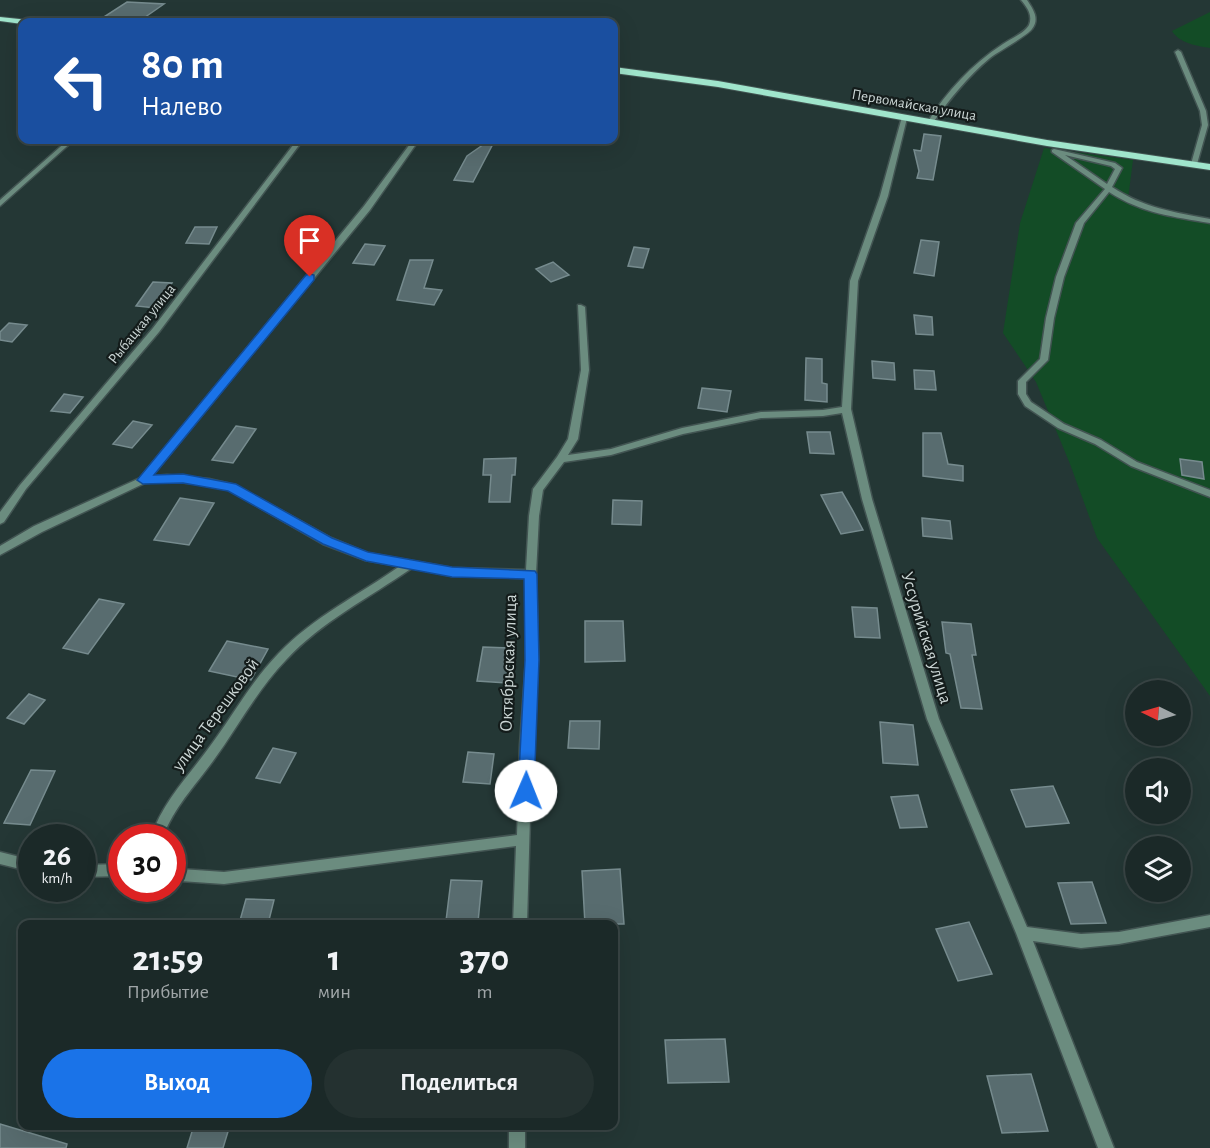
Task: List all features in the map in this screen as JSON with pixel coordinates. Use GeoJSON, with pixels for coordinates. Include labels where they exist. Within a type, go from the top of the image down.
{"type":"FeatureCollection","features":[{"type":"Feature","properties":{"kind":"main road"},"geometry":{"type":"LineString","coordinates":[[0,19],[18,21]]}},
{"type":"Feature","properties":{"kind":"main road","name":"Первомайская улица"},"geometry":{"type":"LineString","coordinates":[[618,71],[718,84],[1047,143],[1210,167]]}},
{"type":"Feature","properties":{"kind":"street"},"geometry":{"type":"LineString","coordinates":[[930,123],[961,81],[987,55],[1029,30],[1034,24],[1034,16],[1024,0]]}},
{"type":"Feature","properties":{"kind":"street"},"geometry":{"type":"LineString","coordinates":[[1178,52],[1193,86],[1205,125],[1194,164]]}},
{"type":"Feature","properties":{"kind":"street","name":"Уссурийская улица"},"geometry":{"type":"LineString","coordinates":[[904,118],[884,196],[854,281],[846,409],[867,499],[933,719],[1023,933],[1106,1148]]}},
{"type":"Feature","properties":{"kind":"street"},"geometry":{"type":"LineString","coordinates":[[1047,143],[1054,151],[1108,189],[1141,207],[1210,221]]}},
{"type":"Feature","properties":{"kind":"street"},"geometry":{"type":"LineString","coordinates":[[0,204],[67,144]]}},
{"type":"Feature","properties":{"kind":"street","name":"Рыбацкая улица"},"geometry":{"type":"LineString","coordinates":[[0,520],[23,487],[156,330],[297,144]]}},
{"type":"Feature","properties":{"kind":"street"},"geometry":{"type":"LineString","coordinates":[[143,480],[368,208],[413,144]]}},
{"type":"Feature","properties":{"kind":"street"},"geometry":{"type":"LineString","coordinates":[[1054,151],[1113,164],[1119,168],[1108,189],[1080,223],[1060,277],[1050,318],[1044,360],[1022,381],[1022,394],[1028,405],[1061,426],[1098,442],[1134,464],[1210,494]]}},
{"type":"Feature","properties":{"kind":"street","name":"Октябрьская улица"},"geometry":{"type":"LineString","coordinates":[[520,920],[532,660],[531,574],[538,489],[573,439],[585,370],[580,307]]}},
{"type":"Feature","properties":{"kind":"street"},"geometry":{"type":"LineString","coordinates":[[561,459],[611,452],[682,431],[761,415],[823,413],[846,409]]}},
{"type":"Feature","properties":{"kind":"street"},"geometry":{"type":"LineString","coordinates":[[0,551],[38,529],[143,480],[183,479],[232,488],[327,541],[366,556],[452,572],[531,574]]}},
{"type":"Feature","properties":{"kind":"street","name":"улица Терешковой"},"geometry":{"type":"LineString","coordinates":[[162,824],[173,802],[210,756],[260,681],[296,644],[409,565]]}},
{"type":"Feature","properties":{"kind":"street"},"geometry":{"type":"LineString","coordinates":[[186,875],[224,878],[522,840]]}},
{"type":"Feature","properties":{"kind":"street"},"geometry":{"type":"LineString","coordinates":[[0,858],[18,862]]}},
{"type":"Feature","properties":{"kind":"street"},"geometry":{"type":"LineString","coordinates":[[1023,933],[1081,941],[1119,938],[1210,921]]}},
{"type":"Feature","properties":{"kind":"street"},"geometry":{"type":"LineString","coordinates":[[517,1130],[517,1148]]}},
{"type":"Feature","properties":{"kind":"green space"},"geometry":{"type":"Polygon","coordinates":[[[1210,12],[1210,48],[1184,41],[1172,31],[1210,12]]]}},
{"type":"Feature","properties":{"kind":"green space"},"geometry":{"type":"Polygon","coordinates":[[[1044,148],[1133,160],[1128,199],[1157,211],[1210,224],[1210,696],[1097,538],[1070,464],[1036,382],[1003,333],[1020,223],[1044,148]]]}},
{"type":"Feature","properties":{"kind":"building"},"geometry":{"type":"Polygon","coordinates":[[[127,2],[164,4],[144,18],[102,18],[127,2]]]}},
{"type":"Feature","properties":{"kind":"building"},"geometry":{"type":"Polygon","coordinates":[[[924,134],[941,136],[933,180],[917,178],[919,171],[914,150],[921,151],[924,134]]]}},
{"type":"Feature","properties":{"kind":"building"},"geometry":{"type":"Polygon","coordinates":[[[484,144],[493,144],[473,182],[454,180],[467,156],[484,144]]]}},
{"type":"Feature","properties":{"kind":"building"},"geometry":{"type":"Polygon","coordinates":[[[195,227],[217,227],[209,244],[186,243],[195,227]]]}},
{"type":"Feature","properties":{"kind":"building"},"geometry":{"type":"Polygon","coordinates":[[[921,240],[939,242],[934,276],[914,273],[921,240]]]}},
{"type":"Feature","properties":{"kind":"building"},"geometry":{"type":"Polygon","coordinates":[[[365,244],[385,246],[374,265],[353,263],[365,244]]]}},
{"type":"Feature","properties":{"kind":"building"},"geometry":{"type":"Polygon","coordinates":[[[634,247],[649,249],[643,268],[628,266],[634,247]]]}},
{"type":"Feature","properties":{"kind":"building"},"geometry":{"type":"Polygon","coordinates":[[[410,260],[433,260],[424,288],[442,290],[434,305],[397,300],[410,260]]]}},
{"type":"Feature","properties":{"kind":"building"},"geometry":{"type":"Polygon","coordinates":[[[553,262],[569,275],[551,282],[536,269],[553,262]]]}},
{"type":"Feature","properties":{"kind":"building"},"geometry":{"type":"Polygon","coordinates":[[[153,282],[172,283],[156,308],[136,306],[153,282]]]}},
{"type":"Feature","properties":{"kind":"building"},"geometry":{"type":"Polygon","coordinates":[[[914,315],[932,317],[933,335],[916,334],[914,315]]]}},
{"type":"Feature","properties":{"kind":"building"},"geometry":{"type":"Polygon","coordinates":[[[9,323],[27,325],[12,342],[0,340],[0,332],[9,323]]]}},
{"type":"Feature","properties":{"kind":"building"},"geometry":{"type":"Polygon","coordinates":[[[806,358],[822,359],[822,383],[827,384],[827,402],[805,400],[806,358]]]}},
{"type":"Feature","properties":{"kind":"building"},"geometry":{"type":"Polygon","coordinates":[[[872,361],[894,363],[895,380],[873,378],[872,361]]]}},
{"type":"Feature","properties":{"kind":"building"},"geometry":{"type":"Polygon","coordinates":[[[914,370],[934,371],[936,390],[915,389],[914,370]]]}},
{"type":"Feature","properties":{"kind":"building"},"geometry":{"type":"Polygon","coordinates":[[[702,388],[731,391],[727,412],[698,408],[702,388]]]}},
{"type":"Feature","properties":{"kind":"building"},"geometry":{"type":"Polygon","coordinates":[[[64,394],[83,397],[70,413],[51,411],[64,394]]]}},
{"type":"Feature","properties":{"kind":"building"},"geometry":{"type":"Polygon","coordinates":[[[133,421],[152,425],[132,448],[113,444],[133,421]]]}},
{"type":"Feature","properties":{"kind":"building"},"geometry":{"type":"Polygon","coordinates":[[[236,426],[256,429],[233,463],[212,460],[236,426]]]}},
{"type":"Feature","properties":{"kind":"building"},"geometry":{"type":"Polygon","coordinates":[[[807,432],[830,432],[834,454],[810,453],[807,432]]]}},
{"type":"Feature","properties":{"kind":"building"},"geometry":{"type":"Polygon","coordinates":[[[923,433],[941,433],[948,464],[963,466],[963,481],[923,476],[923,433]]]}},
{"type":"Feature","properties":{"kind":"building"},"geometry":{"type":"Polygon","coordinates":[[[516,458],[510,502],[489,502],[491,475],[483,475],[484,459],[516,458]]]}},
{"type":"Feature","properties":{"kind":"building"},"geometry":{"type":"Polygon","coordinates":[[[1180,459],[1202,462],[1204,479],[1182,475],[1180,459]]]}},
{"type":"Feature","properties":{"kind":"building"},"geometry":{"type":"Polygon","coordinates":[[[842,492],[863,530],[841,534],[821,495],[842,492]]]}},
{"type":"Feature","properties":{"kind":"building"},"geometry":{"type":"Polygon","coordinates":[[[180,498],[214,503],[189,545],[154,540],[180,498]]]}},
{"type":"Feature","properties":{"kind":"building"},"geometry":{"type":"Polygon","coordinates":[[[613,500],[642,501],[641,525],[612,524],[613,500]]]}},
{"type":"Feature","properties":{"kind":"building"},"geometry":{"type":"Polygon","coordinates":[[[922,518],[950,521],[952,539],[923,536],[922,518]]]}},
{"type":"Feature","properties":{"kind":"building"},"geometry":{"type":"Polygon","coordinates":[[[99,599],[124,604],[88,654],[63,648],[99,599]]]}},
{"type":"Feature","properties":{"kind":"building"},"geometry":{"type":"Polygon","coordinates":[[[852,607],[877,608],[880,638],[855,637],[852,607]]]}},
{"type":"Feature","properties":{"kind":"building"},"geometry":{"type":"Polygon","coordinates":[[[585,621],[623,621],[625,661],[585,662],[585,621]]]}},
{"type":"Feature","properties":{"kind":"building"},"geometry":{"type":"Polygon","coordinates":[[[942,622],[971,624],[976,655],[972,655],[982,709],[961,708],[950,654],[946,653],[942,622]]]}},
{"type":"Feature","properties":{"kind":"building"},"geometry":{"type":"Polygon","coordinates":[[[227,641],[268,649],[251,680],[209,671],[227,641]]]}},
{"type":"Feature","properties":{"kind":"building"},"geometry":{"type":"Polygon","coordinates":[[[483,647],[512,648],[507,683],[477,681],[483,647]]]}},
{"type":"Feature","properties":{"kind":"building"},"geometry":{"type":"Polygon","coordinates":[[[29,694],[45,700],[24,724],[7,718],[29,694]]]}},
{"type":"Feature","properties":{"kind":"building"},"geometry":{"type":"Polygon","coordinates":[[[570,721],[600,721],[599,749],[568,748],[570,721]]]}},
{"type":"Feature","properties":{"kind":"building"},"geometry":{"type":"Polygon","coordinates":[[[880,722],[913,725],[918,765],[883,763],[880,722]]]}},
{"type":"Feature","properties":{"kind":"building"},"geometry":{"type":"Polygon","coordinates":[[[273,748],[296,753],[280,783],[256,778],[273,748]]]}},
{"type":"Feature","properties":{"kind":"building"},"geometry":{"type":"Polygon","coordinates":[[[468,752],[494,754],[490,784],[463,782],[468,752]]]}},
{"type":"Feature","properties":{"kind":"building"},"geometry":{"type":"Polygon","coordinates":[[[31,770],[55,771],[30,824],[4,823],[31,770]]]}},
{"type":"Feature","properties":{"kind":"building"},"geometry":{"type":"Polygon","coordinates":[[[1053,786],[1069,823],[1026,827],[1011,790],[1053,786]]]}},
{"type":"Feature","properties":{"kind":"building"},"geometry":{"type":"Polygon","coordinates":[[[918,795],[927,827],[900,828],[891,797],[918,795]]]}},
{"type":"Feature","properties":{"kind":"building"},"geometry":{"type":"Polygon","coordinates":[[[620,869],[624,924],[618,924],[618,920],[585,920],[582,871],[620,869]]]}},
{"type":"Feature","properties":{"kind":"building"},"geometry":{"type":"Polygon","coordinates":[[[451,880],[482,881],[478,920],[446,920],[451,880]]]}},
{"type":"Feature","properties":{"kind":"building"},"geometry":{"type":"Polygon","coordinates":[[[1092,882],[1106,923],[1071,924],[1058,883],[1092,882]]]}},
{"type":"Feature","properties":{"kind":"building"},"geometry":{"type":"Polygon","coordinates":[[[246,899],[274,900],[269,920],[240,920],[246,899]]]}},
{"type":"Feature","properties":{"kind":"building"},"geometry":{"type":"Polygon","coordinates":[[[969,922],[992,974],[958,981],[936,929],[969,922]]]}},
{"type":"Feature","properties":{"kind":"building"},"geometry":{"type":"Polygon","coordinates":[[[725,1039],[729,1082],[668,1083],[665,1040],[725,1039]]]}},
{"type":"Feature","properties":{"kind":"building"},"geometry":{"type":"Polygon","coordinates":[[[1031,1074],[1048,1131],[1002,1133],[987,1076],[1031,1074]]]}},
{"type":"Feature","properties":{"kind":"building"},"geometry":{"type":"Polygon","coordinates":[[[0,1124],[67,1144],[66,1148],[0,1148],[0,1124]]]}},
{"type":"Feature","properties":{"kind":"building"},"geometry":{"type":"Polygon","coordinates":[[[192,1130],[228,1130],[223,1148],[187,1148],[192,1130]]]}},
{"type":"Feature","properties":{"kind":"route"},"geometry":{"type":"LineString","coordinates":[[310,277],[143,480],[183,479],[210,482],[232,488],[261,502],[327,541],[366,556],[452,572],[531,574],[532,660],[526,745],[526,791]]}}]}
